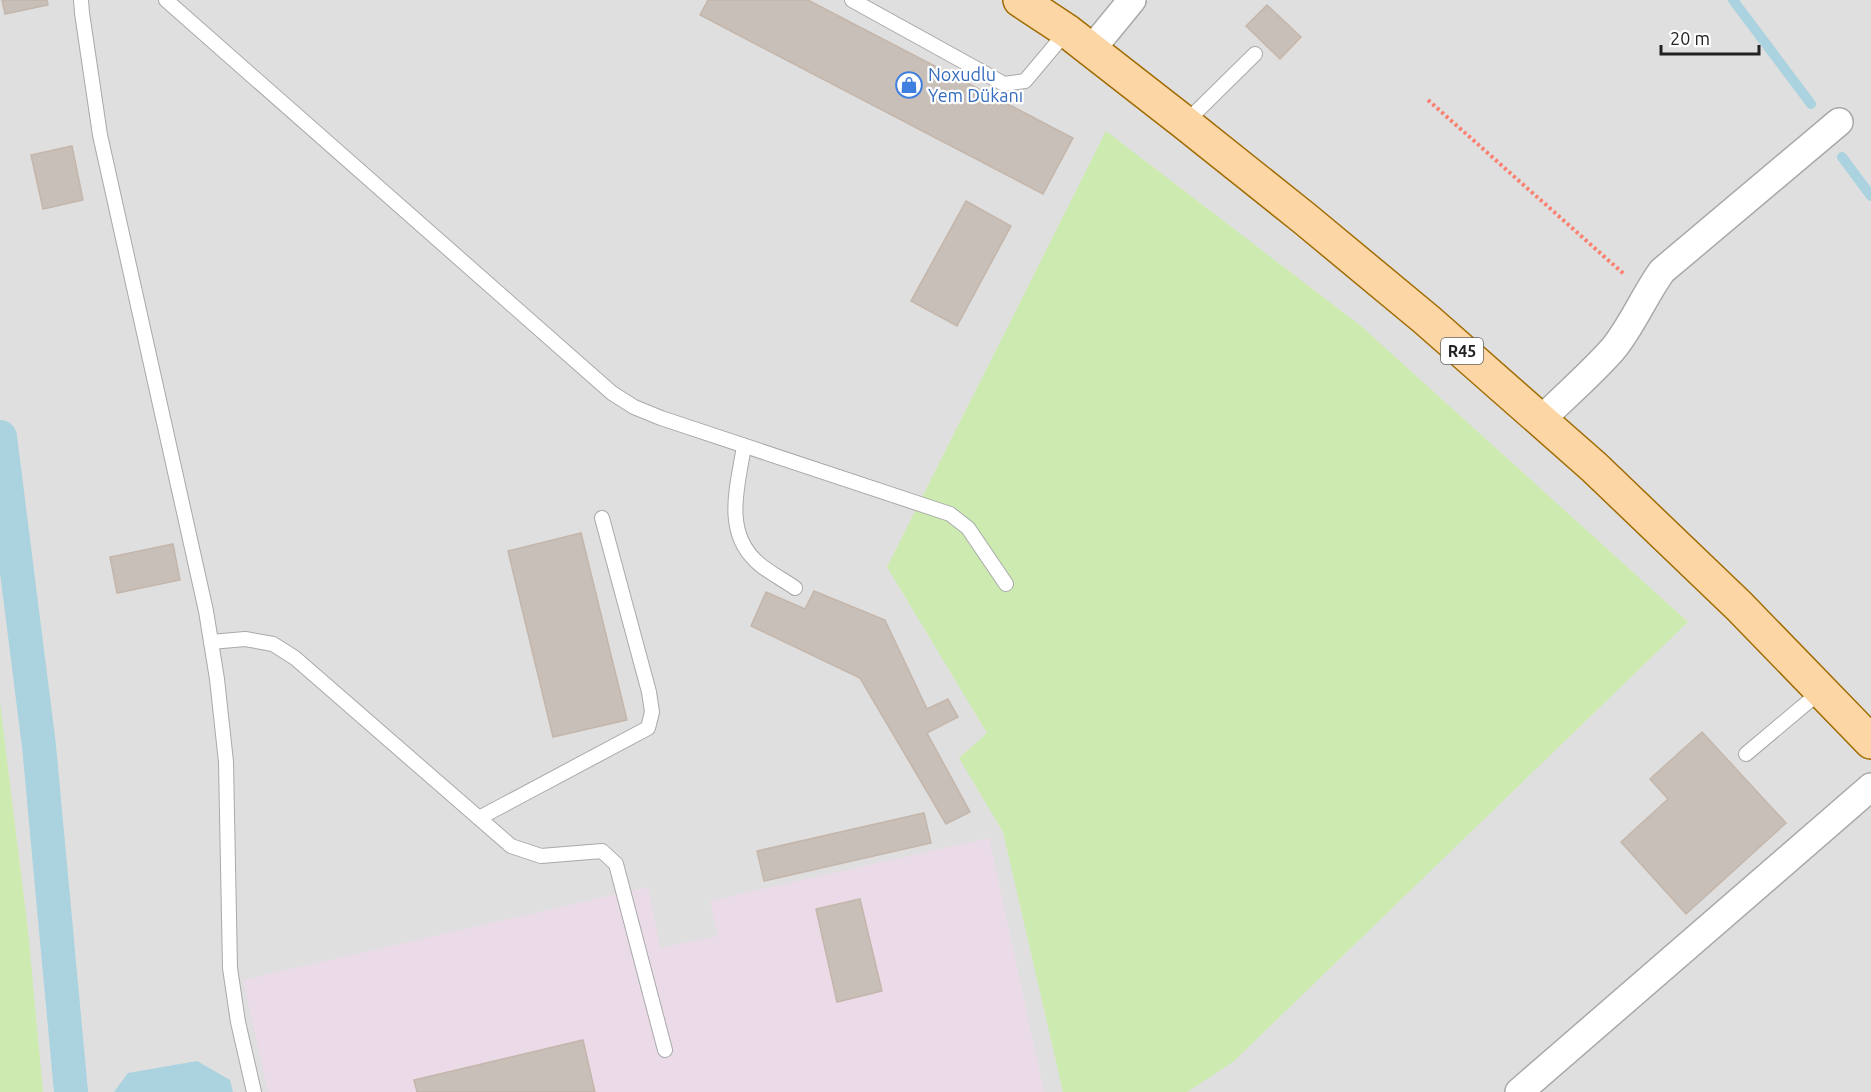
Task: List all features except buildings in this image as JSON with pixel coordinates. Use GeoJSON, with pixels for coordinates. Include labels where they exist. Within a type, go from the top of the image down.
{"type":"FeatureCollection","features":[{"type":"Feature","properties":{"kind":"main road","name":"R45"},"geometry":{"type":"LineString","coordinates":[[1020,0],[1079,41],[1185,123],[1418,313],[1594,467],[1739,606],[1871,742]]}},
{"type":"Feature","properties":{"kind":"street"},"geometry":{"type":"LineString","coordinates":[[1079,41],[1132,0]]}},
{"type":"Feature","properties":{"kind":"street"},"geometry":{"type":"LineString","coordinates":[[1540,420],[1612,349],[1629,326],[1646,293],[1662,271],[1839,122]]}},
{"type":"Feature","properties":{"kind":"street"},"geometry":{"type":"LineString","coordinates":[[1519,1092],[1871,787]]}},
{"type":"Feature","properties":{"kind":"lane"},"geometry":{"type":"LineString","coordinates":[[81,0],[100,135],[206,611],[217,679],[226,762],[230,969],[238,1022],[254,1092]]}},
{"type":"Feature","properties":{"kind":"lane"},"geometry":{"type":"LineString","coordinates":[[166,0],[612,393],[634,407],[661,418],[950,514],[968,528],[1006,584]]}},
{"type":"Feature","properties":{"kind":"lane"},"geometry":{"type":"LineString","coordinates":[[852,0],[1004,84],[1026,81],[1079,41]]}},
{"type":"Feature","properties":{"kind":"lane"},"geometry":{"type":"LineString","coordinates":[[1185,123],[1255,54]]}},
{"type":"Feature","properties":{"kind":"lane"},"geometry":{"type":"LineString","coordinates":[[744,446],[735,509],[738,535],[756,561],[795,588]]}},
{"type":"Feature","properties":{"kind":"lane"},"geometry":{"type":"LineString","coordinates":[[479,818],[648,728],[652,712],[649,692],[602,518]]}},
{"type":"Feature","properties":{"kind":"lane"},"geometry":{"type":"LineString","coordinates":[[211,642],[245,639],[273,644],[295,658],[511,846],[541,856],[602,851],[616,864],[665,1050]]}},
{"type":"Feature","properties":{"kind":"lane"},"geometry":{"type":"LineString","coordinates":[[1746,754],[1821,691]]}},
{"type":"Feature","properties":{"kind":"path"},"geometry":{"type":"LineString","coordinates":[[1428,100],[1646,293]]}},
{"type":"Feature","properties":{"kind":"shaded area"},"geometry":{"type":"Polygon","coordinates":[[[0,0],[1871,0],[1871,1092],[0,1092],[0,0]]]}},
{"type":"Feature","properties":{"kind":"shaded area"},"geometry":{"type":"Polygon","coordinates":[[[989,838],[1044,1092],[268,1092],[243,980],[648,887],[660,948],[718,936],[710,901],[989,838]]]}},
{"type":"Feature","properties":{"kind":"green space"},"geometry":{"type":"Polygon","coordinates":[[[1106,131],[1361,326],[1688,622],[1233,1062],[1187,1092],[1063,1092],[1003,832],[959,758],[987,733],[887,567],[1106,131]]]}},
{"type":"Feature","properties":{"kind":"green space"},"geometry":{"type":"Polygon","coordinates":[[[0,703],[28,930],[43,1092],[0,1092],[0,703]]]}},
{"type":"Feature","properties":{"kind":"water"},"geometry":{"type":"Polygon","coordinates":[[[197,1061],[230,1080],[233,1092],[114,1092],[128,1073],[197,1061]]]}},
{"type":"Feature","properties":{"kind":"waterway"},"geometry":{"type":"LineString","coordinates":[[1733,0],[1811,104]]}},
{"type":"Feature","properties":{"kind":"waterway"},"geometry":{"type":"LineString","coordinates":[[1842,157],[1871,196]]}},
{"type":"Feature","properties":{"kind":"waterway"},"geometry":{"type":"LineString","coordinates":[[0,437],[39,746],[71,1092]]}},
{"type":"Feature","properties":{"kind":"place","name":"Noxudlu Yem Dükanı"},"geometry":{"type":"Point","coordinates":[909,85]}}]}
